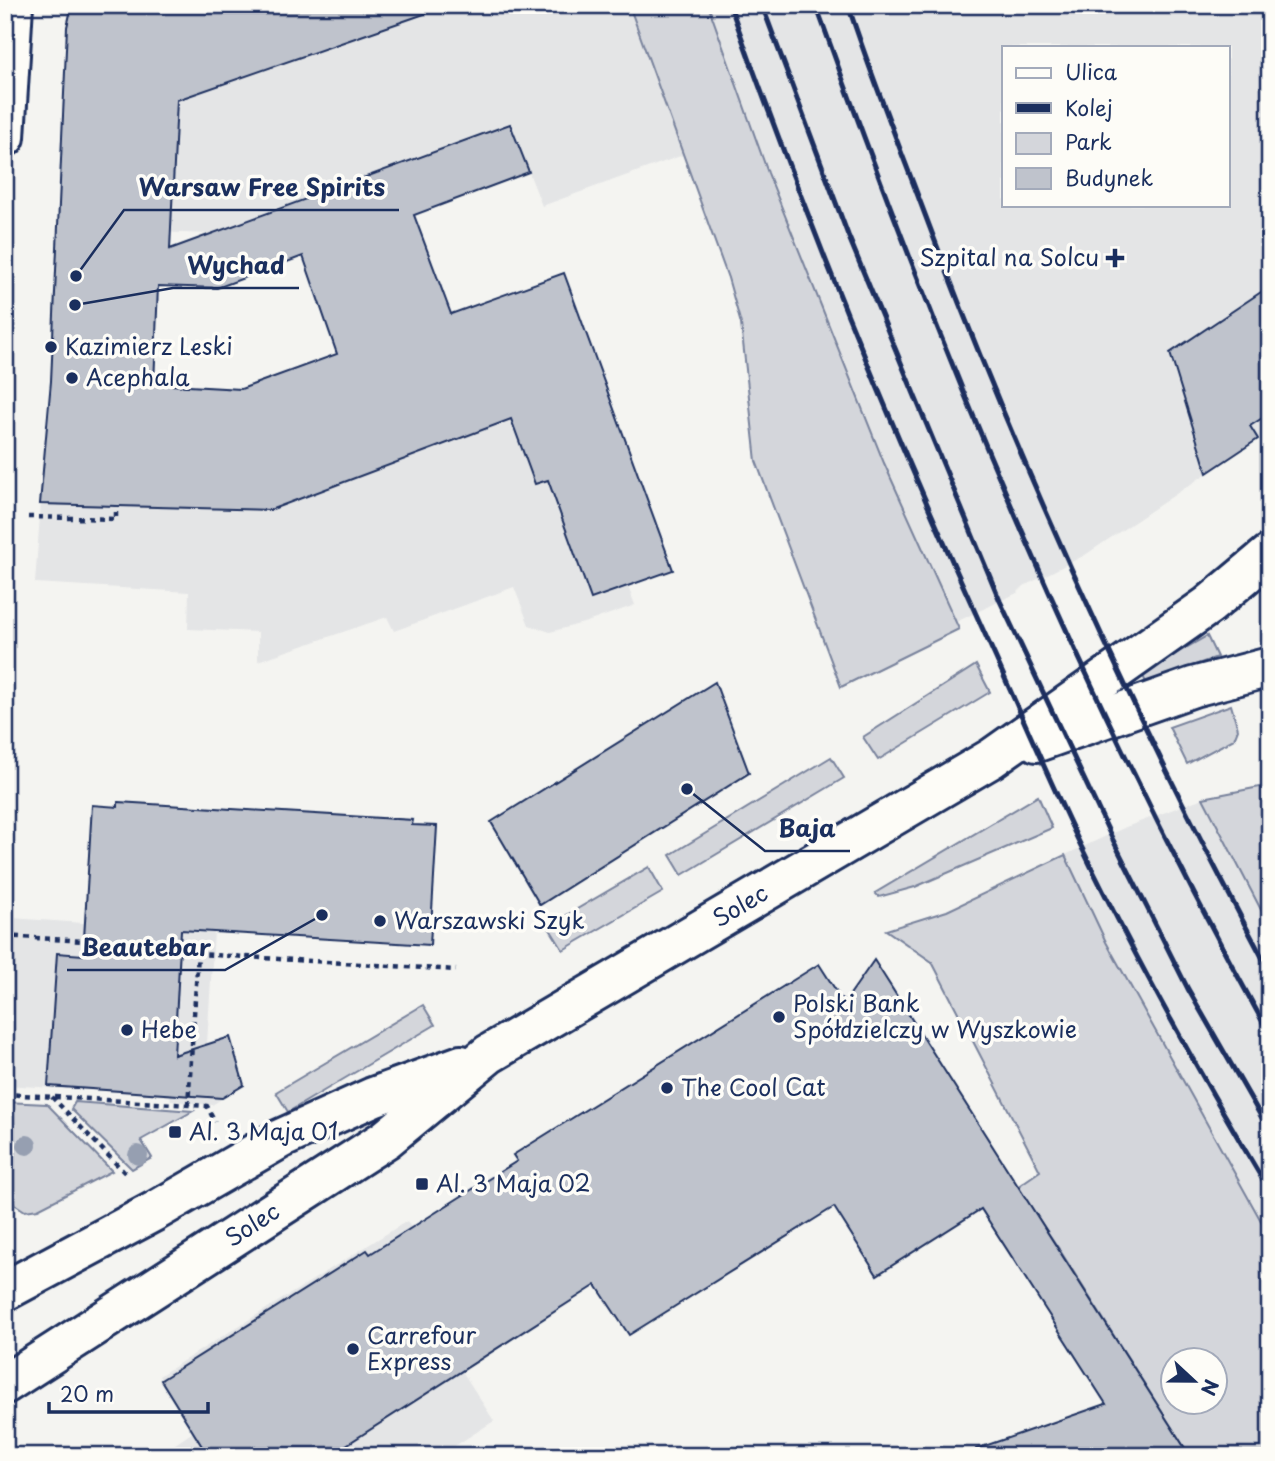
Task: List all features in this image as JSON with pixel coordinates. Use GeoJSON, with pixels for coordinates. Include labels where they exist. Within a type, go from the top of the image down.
{"type":"FeatureCollection","features":[{"type":"Feature","properties":{"kind":"street"},"geometry":{"type":"LineString","coordinates":[[5,137],[13,5]]}},
{"type":"Feature","properties":{"kind":"street","name":"Solec"},"geometry":{"type":"LineString","coordinates":[[5,1384],[386,1139],[489,1054],[992,758],[1209,606],[1270,554]]}},
{"type":"Feature","properties":{"kind":"street","name":"Solec"},"geometry":{"type":"LineString","coordinates":[[992,758],[1193,687],[1270,667]]}},
{"type":"Feature","properties":{"kind":"street","name":"Solec"},"geometry":{"type":"LineString","coordinates":[[5,1291],[155,1211],[280,1139],[373,1097],[489,1054]]}},
{"type":"Feature","properties":{"kind":"path"},"geometry":{"type":"LineString","coordinates":[[28,517],[116,519],[116,506]]}},
{"type":"Feature","properties":{"kind":"path"},"geometry":{"type":"LineString","coordinates":[[5,936],[84,941]]}},
{"type":"Feature","properties":{"kind":"path"},"geometry":{"type":"LineString","coordinates":[[128,943],[180,946],[198,954],[456,970]]}},
{"type":"Feature","properties":{"kind":"path"},"geometry":{"type":"LineString","coordinates":[[188,1105],[198,954]]}},
{"type":"Feature","properties":{"kind":"path"},"geometry":{"type":"LineString","coordinates":[[5,1094],[207,1106],[219,1128]]}},
{"type":"Feature","properties":{"kind":"path"},"geometry":{"type":"LineString","coordinates":[[52,1096],[130,1178]]}},
{"type":"Feature","properties":{"kind":"shaded area"},"geometry":{"type":"Polygon","coordinates":[[[69,5],[629,5],[683,155],[542,206],[510,124],[209,234],[58,228],[69,5]]]}},
{"type":"Feature","properties":{"kind":"shaded area"},"geometry":{"type":"Polygon","coordinates":[[[708,5],[1270,5],[1270,431],[1085,555],[1024,586],[1017,593],[956,622],[884,463],[768,173],[708,5]]]}},
{"type":"Feature","properties":{"kind":"shaded area"},"geometry":{"type":"Polygon","coordinates":[[[416,360],[578,449],[623,433],[673,570],[628,586],[635,605],[550,632],[529,625],[514,587],[394,631],[387,617],[258,661],[258,632],[188,629],[189,592],[35,583],[46,434],[251,442],[416,360]]]}},
{"type":"Feature","properties":{"kind":"shaded area"},"geometry":{"type":"Polygon","coordinates":[[[1203,798],[1270,927],[1270,1237],[1106,942],[1065,855],[1126,827],[1203,798]]]}},
{"type":"Feature","properties":{"kind":"shaded area"},"geometry":{"type":"Polygon","coordinates":[[[11,918],[214,932],[207,1044],[230,1037],[244,1085],[212,1105],[171,1101],[170,1095],[5,1085],[11,918]]]}},
{"type":"Feature","properties":{"kind":"shaded area","name":"Carrefour Express"},"geometry":{"type":"Polygon","coordinates":[[[407,1221],[460,1305],[500,1280],[530,1327],[462,1371],[494,1421],[439,1456],[172,1456],[168,1449],[193,1432],[159,1376],[407,1221]]]}},
{"type":"Feature","properties":{"kind":"green space"},"geometry":{"type":"Polygon","coordinates":[[[629,5],[708,5],[768,173],[884,463],[959,629],[841,687],[756,461],[741,324],[728,278],[629,5]]]}},
{"type":"Feature","properties":{"kind":"green space"},"geometry":{"type":"Polygon","coordinates":[[[1207,636],[1217,657],[1146,683],[1142,673],[1207,636]]]}},
{"type":"Feature","properties":{"kind":"green space"},"geometry":{"type":"Polygon","coordinates":[[[976,665],[990,692],[878,760],[863,737],[976,665]]]}},
{"type":"Feature","properties":{"kind":"green space"},"geometry":{"type":"Polygon","coordinates":[[[1231,705],[1238,729],[1234,739],[1187,764],[1169,727],[1231,705]]]}},
{"type":"Feature","properties":{"kind":"green space"},"geometry":{"type":"Polygon","coordinates":[[[831,757],[844,778],[682,875],[670,855],[831,757]]]}},
{"type":"Feature","properties":{"kind":"green space"},"geometry":{"type":"Polygon","coordinates":[[[1270,785],[1270,927],[1203,798],[1270,785]]]}},
{"type":"Feature","properties":{"kind":"green space"},"geometry":{"type":"Polygon","coordinates":[[[1038,796],[1052,828],[915,887],[879,897],[875,893],[1038,796]]]}},
{"type":"Feature","properties":{"kind":"green space"},"geometry":{"type":"Polygon","coordinates":[[[1065,855],[1106,942],[1270,1237],[1270,1456],[1190,1456],[1165,1416],[1230,1416],[1230,1346],[1160,1346],[1160,1409],[1017,1187],[1040,1171],[932,962],[886,930],[947,911],[1065,855]]]}},
{"type":"Feature","properties":{"kind":"green space"},"geometry":{"type":"Polygon","coordinates":[[[649,867],[663,892],[563,950],[548,926],[649,867]]]}},
{"type":"Feature","properties":{"kind":"green space"},"geometry":{"type":"Polygon","coordinates":[[[423,1005],[435,1025],[288,1112],[276,1092],[423,1005]]]}},
{"type":"Feature","properties":{"kind":"green space"},"geometry":{"type":"Polygon","coordinates":[[[5,1102],[47,1104],[112,1171],[38,1209],[25,1211],[5,1198],[5,1102]]]}},
{"type":"Feature","properties":{"kind":"green space"},"geometry":{"type":"Polygon","coordinates":[[[75,1102],[193,1111],[141,1140],[152,1158],[132,1169],[71,1109],[75,1102]]]}},
{"type":"Feature","properties":{"kind":"building"},"geometry":{"type":"Polygon","coordinates":[[[72,5],[429,5],[430,12],[177,100],[170,249],[510,124],[529,172],[414,215],[451,314],[564,273],[673,570],[591,599],[548,480],[535,484],[511,419],[270,510],[40,504],[51,381],[67,27],[72,5]],[[303,256],[217,288],[158,286],[154,384],[241,389],[337,354],[303,256]]]}},
{"type":"Feature","properties":{"kind":"building"},"geometry":{"type":"Polygon","coordinates":[[[1270,286],[1270,413],[1250,426],[1258,439],[1207,473],[1170,353],[1270,286]]]}},
{"type":"Feature","properties":{"kind":"building"},"geometry":{"type":"Polygon","coordinates":[[[715,682],[749,773],[540,905],[491,822],[715,682]]]}},
{"type":"Feature","properties":{"kind":"building"},"geometry":{"type":"Polygon","coordinates":[[[118,802],[413,820],[412,825],[437,826],[430,945],[181,930],[174,1055],[230,1037],[244,1085],[222,1098],[48,1086],[57,953],[83,955],[92,805],[118,807],[118,802]]]}},
{"type":"Feature","properties":{"kind":"building"},"geometry":{"type":"Polygon","coordinates":[[[874,960],[1160,1409],[1160,1416],[1165,1416],[1190,1456],[977,1456],[976,1449],[1106,1404],[981,1209],[877,1275],[834,1207],[629,1335],[596,1285],[329,1456],[208,1456],[161,1380],[367,1250],[370,1254],[517,1161],[513,1155],[819,964],[844,1003],[874,960]]]}},
{"type":"Feature","properties":{"kind":"railway"},"geometry":{"type":"LineString","coordinates":[[730,5],[821,247],[886,407],[1057,796],[1148,978],[1270,1192]]}},
{"type":"Feature","properties":{"kind":"railway"},"geometry":{"type":"LineString","coordinates":[[762,5],[848,235],[1000,601],[1110,834],[1188,989],[1270,1132]]}},
{"type":"Feature","properties":{"kind":"railway"},"geometry":{"type":"LineString","coordinates":[[816,5],[914,269],[1022,530],[1140,785],[1203,911],[1270,1035]]}},
{"type":"Feature","properties":{"kind":"railway"},"geometry":{"type":"LineString","coordinates":[[848,5],[883,105],[959,303],[1040,498],[1173,785],[1270,972]]}},
{"type":"Feature","properties":{"kind":"place","name":"Szpital na Solcu"},"geometry":{"type":"Point","coordinates":[1115,258]}},
{"type":"Feature","properties":{"kind":"place","name":"Warsaw Free Spirits"},"geometry":{"type":"Point","coordinates":[76,276]}},
{"type":"Feature","properties":{"kind":"place","name":"Wychad"},"geometry":{"type":"Point","coordinates":[75,305]}},
{"type":"Feature","properties":{"kind":"place","name":"Kazimierz Leski"},"geometry":{"type":"Point","coordinates":[51,347]}},
{"type":"Feature","properties":{"kind":"place","name":"Acephala"},"geometry":{"type":"Point","coordinates":[72,378]}},
{"type":"Feature","properties":{"kind":"place","name":"Baja"},"geometry":{"type":"Point","coordinates":[687,789]}},
{"type":"Feature","properties":{"kind":"place","name":"Beautebar"},"geometry":{"type":"Point","coordinates":[322,915]}},
{"type":"Feature","properties":{"kind":"place","name":"Warszawski Szyk"},"geometry":{"type":"Point","coordinates":[380,921]}},
{"type":"Feature","properties":{"kind":"place","name":"Polski Bank Spółdzielczy w Wyszkowie"},"geometry":{"type":"Point","coordinates":[779,1017]}},
{"type":"Feature","properties":{"kind":"place","name":"Hebe"},"geometry":{"type":"Point","coordinates":[127,1030]}},
{"type":"Feature","properties":{"kind":"place","name":"The Cool Cat"},"geometry":{"type":"Point","coordinates":[667,1088]}},
{"type":"Feature","properties":{"kind":"place","name":"Al. 3 Maja 01"},"geometry":{"type":"Point","coordinates":[175,1132]}},
{"type":"Feature","properties":{"kind":"place","name":"Al. 3 Maja 02"},"geometry":{"type":"Point","coordinates":[422,1184]}},
{"type":"Feature","properties":{"kind":"place","name":"Carrefour Express"},"geometry":{"type":"Point","coordinates":[353,1349]}}]}
